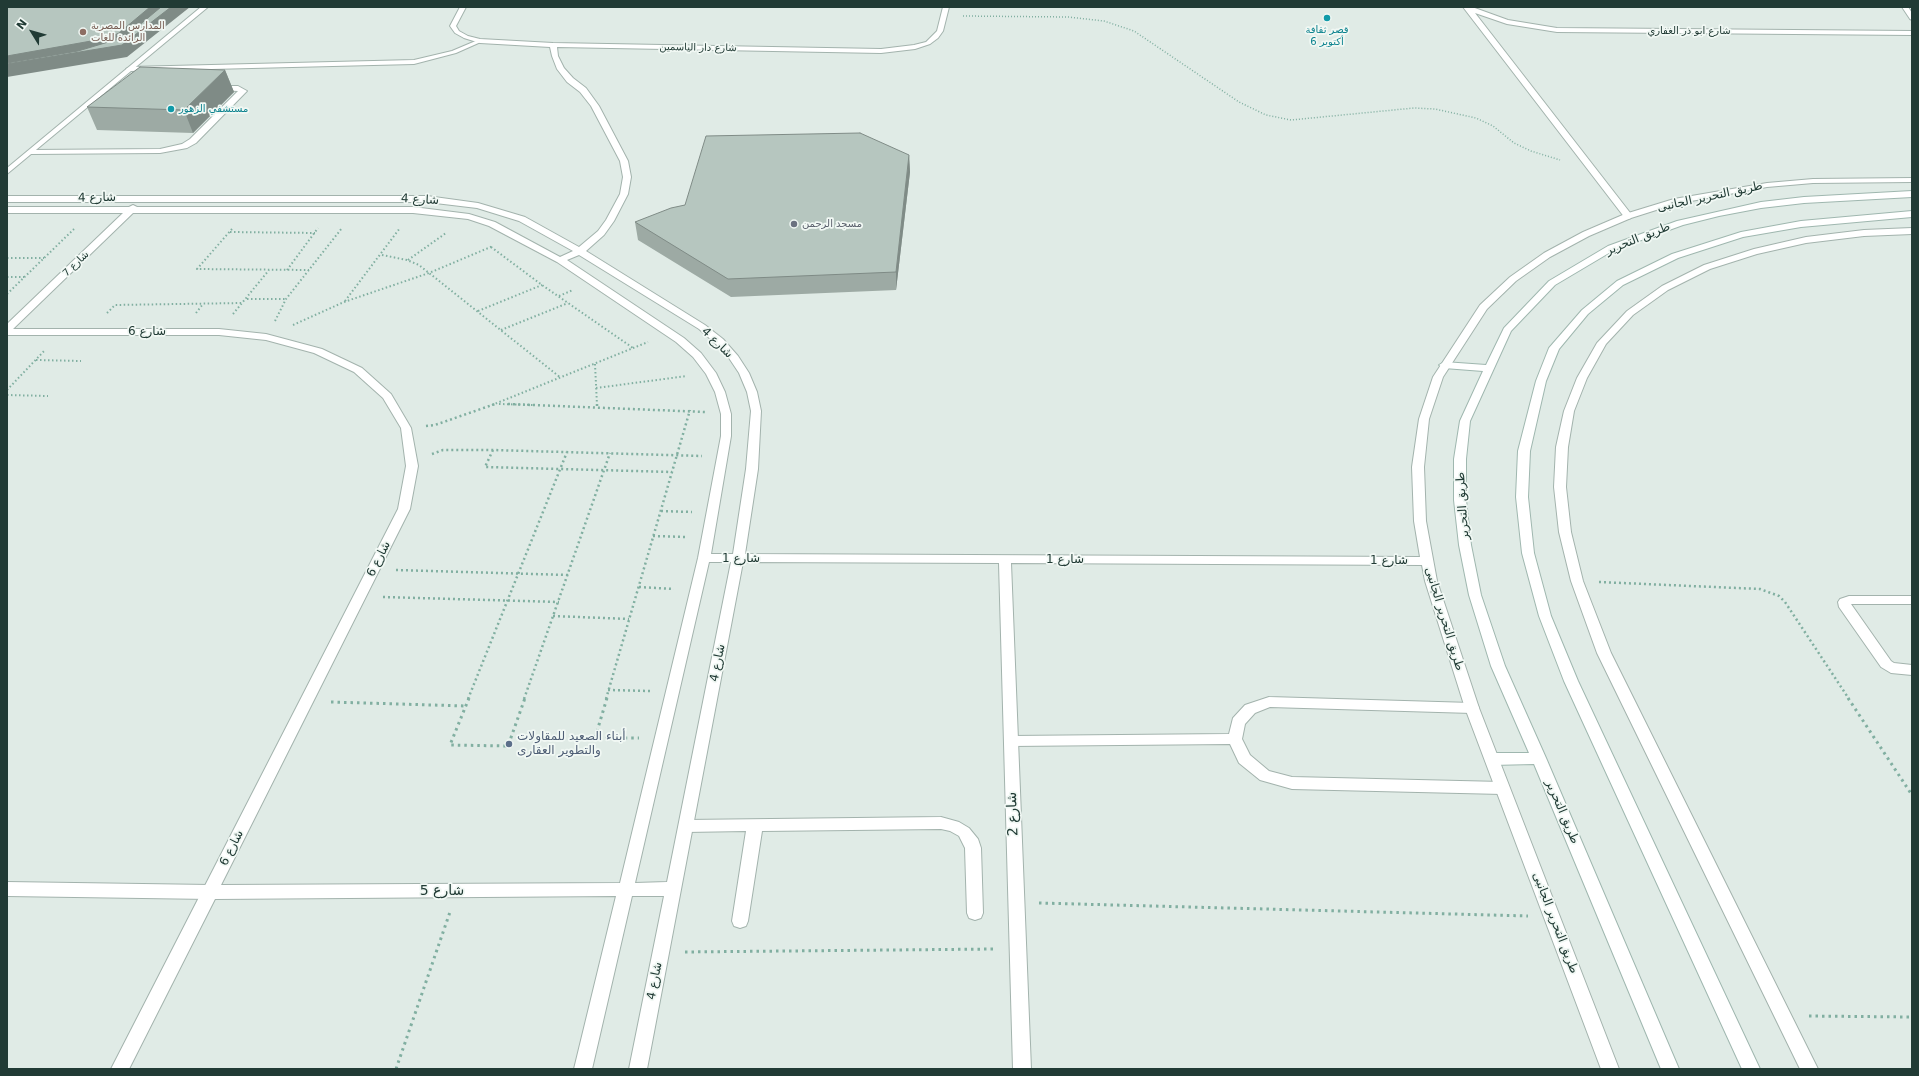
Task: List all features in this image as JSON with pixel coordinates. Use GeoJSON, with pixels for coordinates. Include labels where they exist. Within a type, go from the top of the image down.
{"type":"FeatureCollection","features":[{"type":"Feature","properties":{"kind":"street"},"geometry":{"type":"LineString","coordinates":[[7,172],[205,7]]}},
{"type":"Feature","properties":{"kind":"street","name":"شارع دار الياسمين"},"geometry":{"type":"LineString","coordinates":[[463,7],[453,26],[457,32],[466,38],[480,41],[553,45],[873,51],[898,50],[928,43],[936,37],[945,16],[946,7]]}},
{"type":"Feature","properties":{"kind":"street"},"geometry":{"type":"LineString","coordinates":[[1905,7],[1912,18]]}},
{"type":"Feature","properties":{"kind":"street","name":"شارع ابو ذر الغفاري"},"geometry":{"type":"LineString","coordinates":[[1467,8],[1507,22],[1557,30],[1912,33]]}},
{"type":"Feature","properties":{"kind":"street","name":"شارع ابو ذر الغفاري"},"geometry":{"type":"LineString","coordinates":[[1467,8],[1628,216]]}},
{"type":"Feature","properties":{"kind":"street"},"geometry":{"type":"LineString","coordinates":[[130,69],[414,62],[448,54],[480,41]]}},
{"type":"Feature","properties":{"kind":"street"},"geometry":{"type":"LineString","coordinates":[[553,45],[555,56],[561,69],[583,90],[595,106],[624,161],[627,177],[624,194],[610,221],[601,233],[580,251],[560,260]]}},
{"type":"Feature","properties":{"kind":"street"},"geometry":{"type":"LineString","coordinates":[[31,152],[160,151],[184,146],[193,141],[243,91],[234,88],[211,88]]}},
{"type":"Feature","properties":{"kind":"street","name":"طريق التحرير الجانبى"},"geometry":{"type":"LineString","coordinates":[[1610,1069],[1472,708],[1431,581],[1420,520],[1418,466],[1424,419],[1438,377],[1444,365],[1483,307],[1513,279],[1547,254],[1586,234],[1628,216],[1674,202],[1767,185],[1814,181],[1912,180]]}},
{"type":"Feature","properties":{"kind":"street","name":"طريق التحرير"},"geometry":{"type":"LineString","coordinates":[[1670,1069],[1539,758],[1498,666],[1475,595],[1464,537],[1460,500],[1460,472],[1465,421],[1506,330],[1552,283],[1611,248],[1680,223],[1754,206],[1804,200],[1912,194]]}},
{"type":"Feature","properties":{"kind":"street","name":"شارع 7"},"geometry":{"type":"LineString","coordinates":[[7,330],[144,198]]}},
{"type":"Feature","properties":{"kind":"street","name":"شارع 4"},"geometry":{"type":"LineString","coordinates":[[7,199],[400,198],[454,202],[494,210],[522,219],[580,251],[702,327],[719,341],[733,356],[744,373],[752,392],[756,411],[752,469],[738,559],[638,1069]]}},
{"type":"Feature","properties":{"kind":"street","name":"شارع 4"},"geometry":{"type":"LineString","coordinates":[[7,210],[413,210],[469,217],[492,224],[512,233],[560,260],[680,340],[697,355],[711,373],[720,392],[726,414],[726,436],[723,456],[697,590],[583,1069]]}},
{"type":"Feature","properties":{"kind":"street"},"geometry":{"type":"LineString","coordinates":[[1751,1069],[1571,681],[1545,616],[1528,553],[1522,497],[1524,451],[1541,382],[1554,348],[1584,312],[1620,283],[1675,256],[1741,235],[1801,224],[1912,214]]}},
{"type":"Feature","properties":{"kind":"street"},"geometry":{"type":"LineString","coordinates":[[1810,1069],[1604,653],[1577,581],[1565,532],[1560,487],[1563,440],[1569,411],[1582,378],[1602,343],[1630,313],[1665,288],[1706,268],[1754,252],[1806,240],[1864,233],[1912,231]]}},
{"type":"Feature","properties":{"kind":"street","name":"شارع 6"},"geometry":{"type":"LineString","coordinates":[[7,330],[63,332],[219,332],[266,337],[318,352],[358,370],[387,396],[406,428],[412,466],[404,509],[120,1069]]}},
{"type":"Feature","properties":{"kind":"street"},"geometry":{"type":"LineString","coordinates":[[1444,365],[1490,368]]}},
{"type":"Feature","properties":{"kind":"street","name":"شارع 1"},"geometry":{"type":"LineString","coordinates":[[704,558],[1427,562]]}},
{"type":"Feature","properties":{"kind":"street","name":"شارع 2"},"geometry":{"type":"LineString","coordinates":[[1005,560],[1022,1069]]}},
{"type":"Feature","properties":{"kind":"street"},"geometry":{"type":"LineString","coordinates":[[1912,600],[1849,600],[1844,602],[1845,607],[1886,664],[1891,668],[1912,670]]}},
{"type":"Feature","properties":{"kind":"street"},"geometry":{"type":"LineString","coordinates":[[1472,708],[1269,702],[1250,709],[1238,722],[1235,739],[1244,759],[1265,776],[1292,783],[1502,788]]}},
{"type":"Feature","properties":{"kind":"street"},"geometry":{"type":"LineString","coordinates":[[1011,741],[1235,739]]}},
{"type":"Feature","properties":{"kind":"street"},"geometry":{"type":"LineString","coordinates":[[1492,759],[1539,758]]}},
{"type":"Feature","properties":{"kind":"street"},"geometry":{"type":"LineString","coordinates":[[686,826],[941,823],[954,826],[964,832],[970,839],[973,848],[975,913]]}},
{"type":"Feature","properties":{"kind":"street"},"geometry":{"type":"LineString","coordinates":[[740,921],[755,825]]}},
{"type":"Feature","properties":{"kind":"street","name":"شارع 5"},"geometry":{"type":"LineString","coordinates":[[7,889],[210,892],[674,888]]}},
{"type":"Feature","properties":{"kind":"path"},"geometry":{"type":"LineString","coordinates":[[945,16],[1068,17],[1104,21],[1134,31],[1239,102],[1266,115],[1291,120],[1414,108],[1435,109],[1476,118],[1493,126],[1514,143],[1531,151],[1592,169]]}},
{"type":"Feature","properties":{"kind":"path"},"geometry":{"type":"LineString","coordinates":[[7,294],[93,210]]}},
{"type":"Feature","properties":{"kind":"path"},"geometry":{"type":"LineString","coordinates":[[248,210],[197,269],[309,270]]}},
{"type":"Feature","properties":{"kind":"path"},"geometry":{"type":"LineString","coordinates":[[287,270],[332,210]]}},
{"type":"Feature","properties":{"kind":"path"},"geometry":{"type":"LineString","coordinates":[[266,337],[286,299],[356,210]]}},
{"type":"Feature","properties":{"kind":"path"},"geometry":{"type":"LineString","coordinates":[[344,302],[382,254],[413,210]]}},
{"type":"Feature","properties":{"kind":"path"},"geometry":{"type":"LineString","coordinates":[[407,260],[469,217]]}},
{"type":"Feature","properties":{"kind":"path"},"geometry":{"type":"LineString","coordinates":[[229,232],[315,233]]}},
{"type":"Feature","properties":{"kind":"path"},"geometry":{"type":"LineString","coordinates":[[266,337],[344,302],[429,273],[491,247],[512,233]]}},
{"type":"Feature","properties":{"kind":"path"},"geometry":{"type":"LineString","coordinates":[[491,247],[542,285],[634,348]]}},
{"type":"Feature","properties":{"kind":"path"},"geometry":{"type":"LineString","coordinates":[[382,254],[407,260],[418,265],[561,378]]}},
{"type":"Feature","properties":{"kind":"path"},"geometry":{"type":"LineString","coordinates":[[7,258],[44,258]]}},
{"type":"Feature","properties":{"kind":"path"},"geometry":{"type":"LineString","coordinates":[[219,332],[270,270]]}},
{"type":"Feature","properties":{"kind":"path"},"geometry":{"type":"LineString","coordinates":[[7,277],[24,277]]}},
{"type":"Feature","properties":{"kind":"path"},"geometry":{"type":"LineString","coordinates":[[478,311],[542,285]]}},
{"type":"Feature","properties":{"kind":"path"},"geometry":{"type":"LineString","coordinates":[[246,299],[286,299]]}},
{"type":"Feature","properties":{"kind":"path"},"geometry":{"type":"LineString","coordinates":[[90,332],[115,305],[242,303]]}},
{"type":"Feature","properties":{"kind":"path"},"geometry":{"type":"LineString","coordinates":[[501,330],[568,303]]}},
{"type":"Feature","properties":{"kind":"path"},"geometry":{"type":"LineString","coordinates":[[7,390],[63,332]]}},
{"type":"Feature","properties":{"kind":"path"},"geometry":{"type":"LineString","coordinates":[[406,428],[435,425],[496,404],[634,348],[660,339],[680,340]]}},
{"type":"Feature","properties":{"kind":"path"},"geometry":{"type":"LineString","coordinates":[[36,360],[81,361]]}},
{"type":"Feature","properties":{"kind":"path"},"geometry":{"type":"LineString","coordinates":[[595,364],[598,407]]}},
{"type":"Feature","properties":{"kind":"path"},"geometry":{"type":"LineString","coordinates":[[596,388],[711,373]]}},
{"type":"Feature","properties":{"kind":"path"},"geometry":{"type":"LineString","coordinates":[[7,395],[48,396]]}},
{"type":"Feature","properties":{"kind":"path"},"geometry":{"type":"LineString","coordinates":[[496,404],[690,410],[726,414]]}},
{"type":"Feature","properties":{"kind":"path"},"geometry":{"type":"LineString","coordinates":[[662,738],[595,738],[690,410]]}},
{"type":"Feature","properties":{"kind":"path"},"geometry":{"type":"LineString","coordinates":[[412,466],[422,458],[443,450],[723,456]]}},
{"type":"Feature","properties":{"kind":"path"},"geometry":{"type":"LineString","coordinates":[[493,450],[485,467],[672,472]]}},
{"type":"Feature","properties":{"kind":"path"},"geometry":{"type":"LineString","coordinates":[[567,452],[450,745],[508,746],[610,453]]}},
{"type":"Feature","properties":{"kind":"path"},"geometry":{"type":"LineString","coordinates":[[661,511],[712,512]]}},
{"type":"Feature","properties":{"kind":"path"},"geometry":{"type":"LineString","coordinates":[[653,536],[708,537]]}},
{"type":"Feature","properties":{"kind":"path"},"geometry":{"type":"LineString","coordinates":[[373,570],[568,575]]}},
{"type":"Feature","properties":{"kind":"path"},"geometry":{"type":"LineString","coordinates":[[1577,581],[1760,588],[1779,596],[1785,602],[1912,795]]}},
{"type":"Feature","properties":{"kind":"path"},"geometry":{"type":"LineString","coordinates":[[639,587],[697,590]]}},
{"type":"Feature","properties":{"kind":"path"},"geometry":{"type":"LineString","coordinates":[[360,596],[559,602]]}},
{"type":"Feature","properties":{"kind":"path"},"geometry":{"type":"LineString","coordinates":[[554,616],[630,618]]}},
{"type":"Feature","properties":{"kind":"path"},"geometry":{"type":"LineString","coordinates":[[608,690],[673,691]]}},
{"type":"Feature","properties":{"kind":"path"},"geometry":{"type":"LineString","coordinates":[[306,702],[466,706]]}},
{"type":"Feature","properties":{"kind":"path"},"geometry":{"type":"LineString","coordinates":[[396,1069],[458,890]]}},
{"type":"Feature","properties":{"kind":"path"},"geometry":{"type":"LineString","coordinates":[[1016,903],[1552,916]]}},
{"type":"Feature","properties":{"kind":"path"},"geometry":{"type":"LineString","coordinates":[[661,953],[1018,949]]}},
{"type":"Feature","properties":{"kind":"path"},"geometry":{"type":"LineString","coordinates":[[1782,1015],[1912,1017]]}},
{"type":"Feature","properties":{"kind":"building"},"geometry":{"type":"Polygon","coordinates":[[[7,7],[150,7],[119,33],[108,38],[7,56],[7,7]]]}},
{"type":"Feature","properties":{"kind":"building"},"geometry":{"type":"Polygon","coordinates":[[[161,7],[171,7],[122,45],[7,64],[78,51],[125,37],[161,7]]]}},
{"type":"Feature","properties":{"kind":"building"},"geometry":{"type":"Polygon","coordinates":[[[140,67],[225,70],[184,110],[87,107],[140,67]]]}},
{"type":"Feature","properties":{"kind":"building","name":"مسجد الرحمن"},"geometry":{"type":"Polygon","coordinates":[[[860,133],[909,155],[896,272],[728,279],[635,222],[671,208],[685,205],[706,136],[860,133]]]}},
{"type":"Feature","properties":{"kind":"place","name":"قصر ثقافة 6 أكتوبر"},"geometry":{"type":"Point","coordinates":[1327,18]}},
{"type":"Feature","properties":{"kind":"place","name":"المدارس المصرية الرائدة للغات"},"geometry":{"type":"Point","coordinates":[83,32]}},
{"type":"Feature","properties":{"kind":"place","name":"مستشفي الزهور"},"geometry":{"type":"Point","coordinates":[171,109]}},
{"type":"Feature","properties":{"kind":"place","name":"مسجد الرحمن"},"geometry":{"type":"Point","coordinates":[794,224]}},
{"type":"Feature","properties":{"kind":"place","name":"أبناء الصعيد للمقاولات والتطوير العقارى"},"geometry":{"type":"Point","coordinates":[509,744]}}]}
